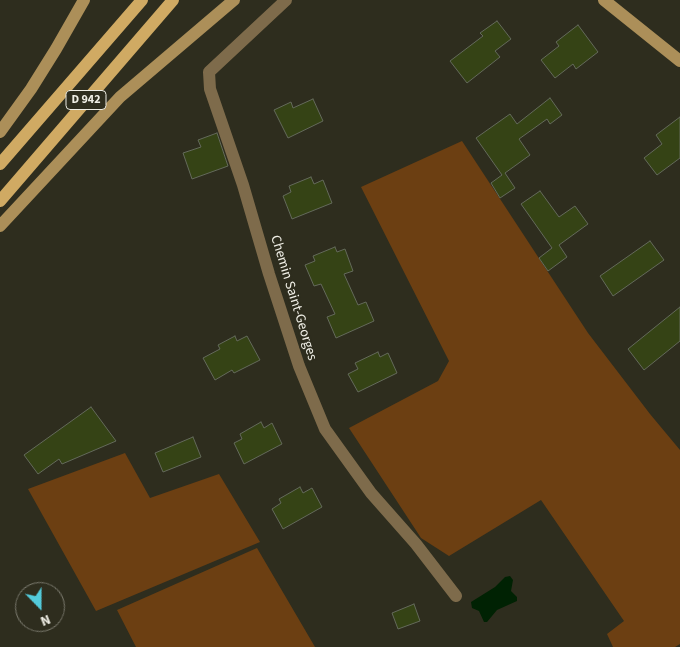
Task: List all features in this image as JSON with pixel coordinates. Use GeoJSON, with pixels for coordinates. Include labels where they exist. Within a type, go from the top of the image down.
{"type":"FeatureCollection","features":[{"type":"Feature","properties":{"kind":"main road"},"geometry":{"type":"LineString","coordinates":[[0,132],[31,89],[84,0]]}},
{"type":"Feature","properties":{"kind":"main road"},"geometry":{"type":"LineString","coordinates":[[0,164],[142,0]]}},
{"type":"Feature","properties":{"kind":"main road","name":"D 942"},"geometry":{"type":"LineString","coordinates":[[0,201],[173,0]]}},
{"type":"Feature","properties":{"kind":"main road"},"geometry":{"type":"LineString","coordinates":[[0,226],[120,97],[234,0]]}},
{"type":"Feature","properties":{"kind":"main road"},"geometry":{"type":"LineString","coordinates":[[604,0],[680,61]]}},
{"type":"Feature","properties":{"kind":"street","name":"Chemin Saint-Georges"},"geometry":{"type":"LineString","coordinates":[[286,0],[209,72],[210,89],[243,185],[299,366],[325,429],[371,494],[416,544],[456,596]]}},
{"type":"Feature","properties":{"kind":"shaded area"},"geometry":{"type":"Polygon","coordinates":[[[462,141],[588,333],[680,450],[680,644],[675,647],[613,647],[607,634],[624,621],[541,500],[449,556],[421,538],[349,428],[438,381],[449,361],[361,187],[462,141]]]}},
{"type":"Feature","properties":{"kind":"shaded area"},"geometry":{"type":"Polygon","coordinates":[[[125,453],[150,498],[219,474],[260,542],[96,611],[28,489],[125,453]]]}},
{"type":"Feature","properties":{"kind":"shaded area"},"geometry":{"type":"Polygon","coordinates":[[[257,548],[315,647],[136,647],[117,610],[257,548]]]}},
{"type":"Feature","properties":{"kind":"shaded area"},"geometry":{"type":"Polygon","coordinates":[[[510,576],[513,580],[511,591],[517,597],[517,601],[497,610],[487,622],[484,622],[479,611],[472,608],[471,602],[495,587],[505,577],[510,576]]]}},
{"type":"Feature","properties":{"kind":"building"},"geometry":{"type":"Polygon","coordinates":[[[497,21],[511,39],[495,51],[500,57],[467,83],[450,61],[483,36],[480,33],[497,21]]]}},
{"type":"Feature","properties":{"kind":"building"},"geometry":{"type":"Polygon","coordinates":[[[578,25],[598,52],[576,69],[573,64],[555,78],[541,60],[559,46],[556,42],[578,25]]]}},
{"type":"Feature","properties":{"kind":"building"},"geometry":{"type":"Polygon","coordinates":[[[550,98],[562,115],[550,124],[547,119],[519,139],[530,155],[505,173],[515,188],[500,198],[491,183],[502,175],[476,138],[510,114],[517,124],[550,98]]]}},
{"type":"Feature","properties":{"kind":"building"},"geometry":{"type":"Polygon","coordinates":[[[313,99],[323,121],[288,138],[274,110],[291,102],[293,108],[313,99]]]}},
{"type":"Feature","properties":{"kind":"building"},"geometry":{"type":"Polygon","coordinates":[[[680,117],[680,158],[657,175],[644,158],[662,144],[656,135],[680,117]]]}},
{"type":"Feature","properties":{"kind":"building"},"geometry":{"type":"Polygon","coordinates":[[[217,133],[228,166],[192,179],[183,153],[201,147],[198,140],[217,133]]]}},
{"type":"Feature","properties":{"kind":"building"},"geometry":{"type":"Polygon","coordinates":[[[311,177],[314,184],[323,180],[332,203],[292,219],[283,196],[291,192],[289,186],[311,177]]]}},
{"type":"Feature","properties":{"kind":"building"},"geometry":{"type":"Polygon","coordinates":[[[540,191],[559,217],[575,206],[588,224],[559,245],[567,257],[548,271],[539,258],[552,248],[521,204],[540,191]]]}},
{"type":"Feature","properties":{"kind":"building"},"geometry":{"type":"Polygon","coordinates":[[[650,241],[664,260],[613,296],[600,276],[650,241]]]}},
{"type":"Feature","properties":{"kind":"building"},"geometry":{"type":"Polygon","coordinates":[[[335,247],[337,252],[345,249],[353,271],[344,274],[358,305],[366,302],[374,321],[336,338],[327,317],[335,314],[321,284],[314,286],[305,265],[315,261],[313,256],[335,247]]]}},
{"type":"Feature","properties":{"kind":"building"},"geometry":{"type":"Polygon","coordinates":[[[680,307],[680,341],[644,370],[628,349],[680,307]]]}},
{"type":"Feature","properties":{"kind":"building"},"geometry":{"type":"Polygon","coordinates":[[[235,336],[237,341],[247,336],[260,360],[234,373],[232,370],[215,380],[203,358],[220,349],[218,345],[235,336]]]}},
{"type":"Feature","properties":{"kind":"building"},"geometry":{"type":"Polygon","coordinates":[[[378,352],[380,357],[388,353],[397,373],[358,392],[348,374],[358,369],[355,363],[378,352]]]}},
{"type":"Feature","properties":{"kind":"building"},"geometry":{"type":"Polygon","coordinates":[[[91,407],[116,441],[62,464],[59,459],[38,474],[24,455],[91,407]]]}},
{"type":"Feature","properties":{"kind":"building"},"geometry":{"type":"Polygon","coordinates":[[[261,422],[264,428],[272,423],[282,444],[244,464],[234,443],[242,439],[240,434],[261,422]]]}},
{"type":"Feature","properties":{"kind":"building"},"geometry":{"type":"Polygon","coordinates":[[[193,437],[201,457],[163,472],[155,453],[193,437]]]}},
{"type":"Feature","properties":{"kind":"building"},"geometry":{"type":"Polygon","coordinates":[[[300,487],[303,493],[312,488],[322,507],[283,529],[272,509],[281,503],[279,499],[300,487]]]}},
{"type":"Feature","properties":{"kind":"building"},"geometry":{"type":"Polygon","coordinates":[[[414,604],[420,621],[398,629],[392,613],[414,604]]]}}]}
